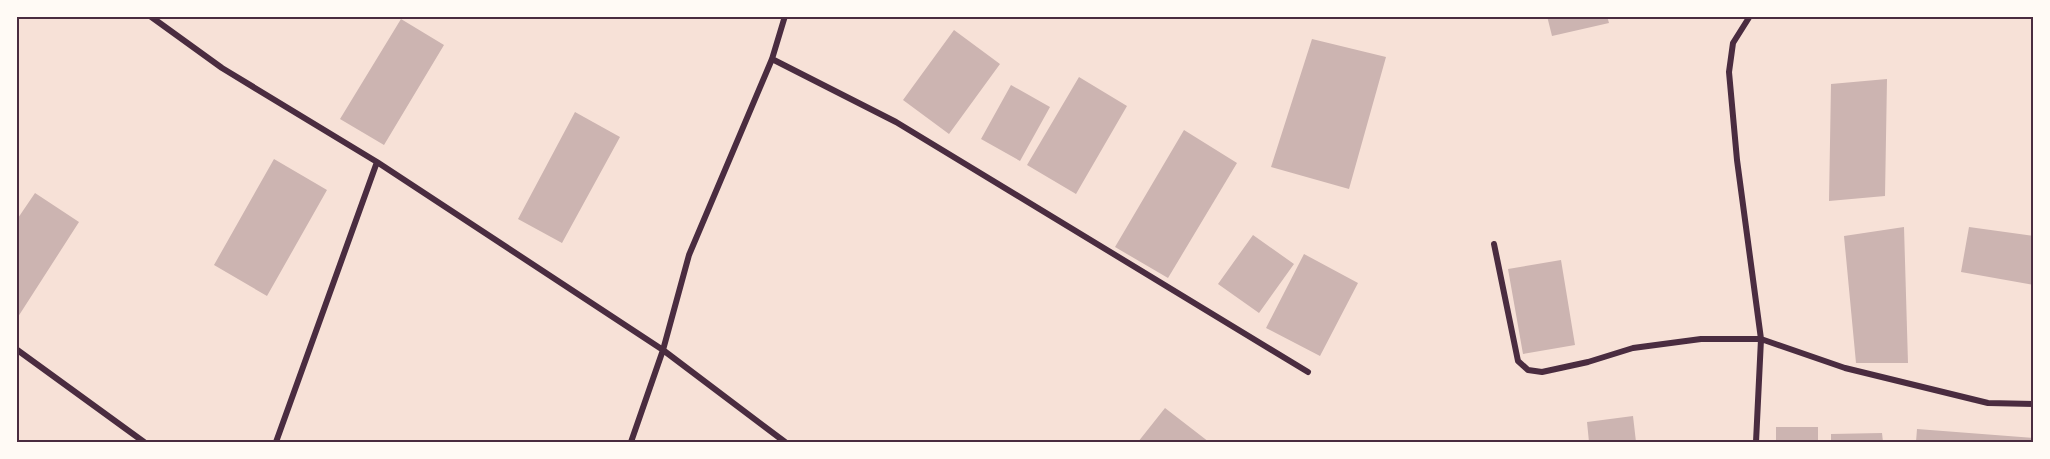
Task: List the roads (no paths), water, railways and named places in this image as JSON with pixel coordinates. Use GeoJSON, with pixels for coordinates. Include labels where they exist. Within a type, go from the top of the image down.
{"type":"FeatureCollection","features":[{"type":"Feature","properties":{"kind":"street"},"geometry":{"type":"LineString","coordinates":[[150,16],[222,68],[377,162],[663,350],[785,442]]}},
{"type":"Feature","properties":{"kind":"street"},"geometry":{"type":"LineString","coordinates":[[631,442],[663,350],[690,255],[772,59],[785,16]]}},
{"type":"Feature","properties":{"kind":"street"},"geometry":{"type":"LineString","coordinates":[[1750,16],[1733,43],[1729,72],[1737,160],[1761,339],[1756,442]]}},
{"type":"Feature","properties":{"kind":"street"},"geometry":{"type":"LineString","coordinates":[[772,59],[896,122],[1308,372]]}},
{"type":"Feature","properties":{"kind":"street"},"geometry":{"type":"LineString","coordinates":[[276,442],[377,162]]}},
{"type":"Feature","properties":{"kind":"street"},"geometry":{"type":"LineString","coordinates":[[1494,244],[1518,362],[1527,370],[1542,372],[1588,362],[1633,348],[1701,339],[1761,339],[1845,368],[1988,404],[2034,404]]}},
{"type":"Feature","properties":{"kind":"street"},"geometry":{"type":"LineString","coordinates":[[16,349],[144,442]]}}]}
